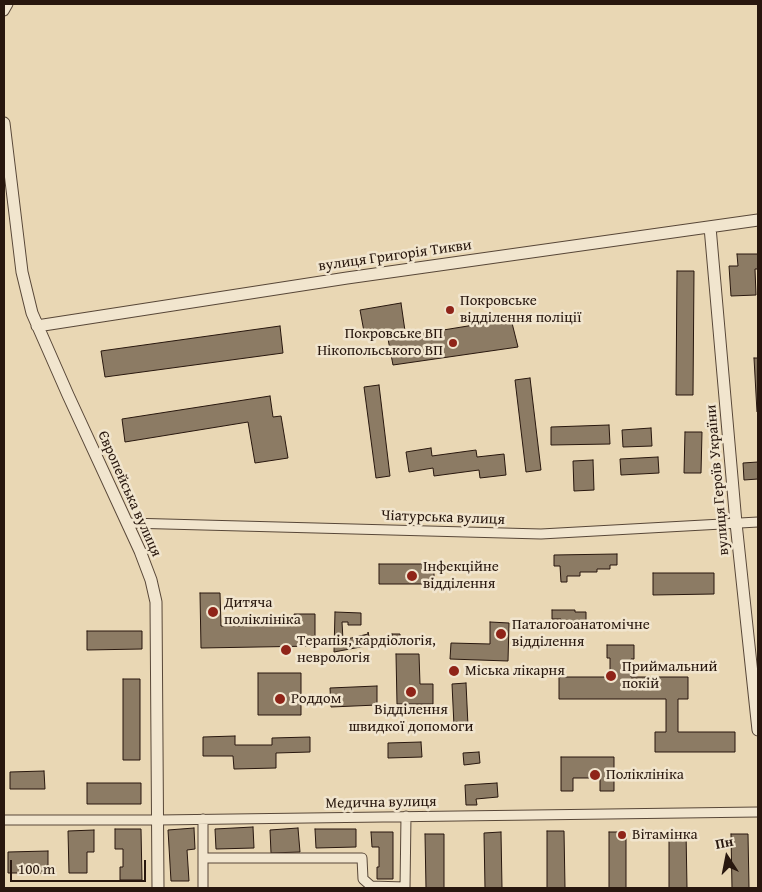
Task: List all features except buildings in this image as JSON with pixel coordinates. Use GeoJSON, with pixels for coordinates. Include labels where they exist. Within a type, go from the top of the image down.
{"type":"FeatureCollection","features":[{"type":"Feature","properties":{"kind":"street"},"geometry":{"type":"LineString","coordinates":[[4,11],[8,4]]}},
{"type":"Feature","properties":{"kind":"street","name":"Європейська вулиця"},"geometry":{"type":"LineString","coordinates":[[4,123],[22,272],[28,302],[37,326],[128,523],[148,573],[156,602],[158,888]]}},
{"type":"Feature","properties":{"kind":"street","name":"вулиця Григорія Тикви"},"geometry":{"type":"LineString","coordinates":[[37,326],[347,278],[758,220]]}},
{"type":"Feature","properties":{"kind":"street","name":"вулиця Героїв України"},"geometry":{"type":"LineString","coordinates":[[710,227],[736,523],[758,730]]}},
{"type":"Feature","properties":{"kind":"street","name":"Чіатурська вулиця"},"geometry":{"type":"LineString","coordinates":[[128,523],[540,534],[758,522]]}},
{"type":"Feature","properties":{"kind":"street","name":"Медична вулиця"},"geometry":{"type":"LineString","coordinates":[[4,820],[158,820],[758,812]]}},
{"type":"Feature","properties":{"kind":"street"},"geometry":{"type":"LineString","coordinates":[[203,858],[362,858],[362,879],[371,886],[405,887],[406,816]]}},
{"type":"Feature","properties":{"kind":"street"},"geometry":{"type":"LineString","coordinates":[[203,819],[203,888]]}},
{"type":"Feature","properties":{"kind":"place","name":"Покровське відділення поліції"},"geometry":{"type":"Point","coordinates":[450,310]}},
{"type":"Feature","properties":{"kind":"place","name":"Покровське ВП Нікопольського ВП"},"geometry":{"type":"Point","coordinates":[453,343]}},
{"type":"Feature","properties":{"kind":"place","name":"Інфекційне відділення"},"geometry":{"type":"Point","coordinates":[412,576]}},
{"type":"Feature","properties":{"kind":"place","name":"Дитяча поліклініка"},"geometry":{"type":"Point","coordinates":[213,612]}},
{"type":"Feature","properties":{"kind":"place","name":"Паталогоанатомічне відділення"},"geometry":{"type":"Point","coordinates":[501,634]}},
{"type":"Feature","properties":{"kind":"place","name":"Терапія, кардіологія, неврологія"},"geometry":{"type":"Point","coordinates":[286,650]}},
{"type":"Feature","properties":{"kind":"place","name":"Мiська лiкарня"},"geometry":{"type":"Point","coordinates":[454,671]}},
{"type":"Feature","properties":{"kind":"place","name":"Приймальний покій"},"geometry":{"type":"Point","coordinates":[611,676]}},
{"type":"Feature","properties":{"kind":"place","name":"Відділення швидкої допомоги"},"geometry":{"type":"Point","coordinates":[411,692]}},
{"type":"Feature","properties":{"kind":"place","name":"Роддом"},"geometry":{"type":"Point","coordinates":[280,699]}},
{"type":"Feature","properties":{"kind":"place","name":"Поліклініка"},"geometry":{"type":"Point","coordinates":[595,775]}},
{"type":"Feature","properties":{"kind":"place","name":"Вітамінка"},"geometry":{"type":"Point","coordinates":[622,835]}}]}
